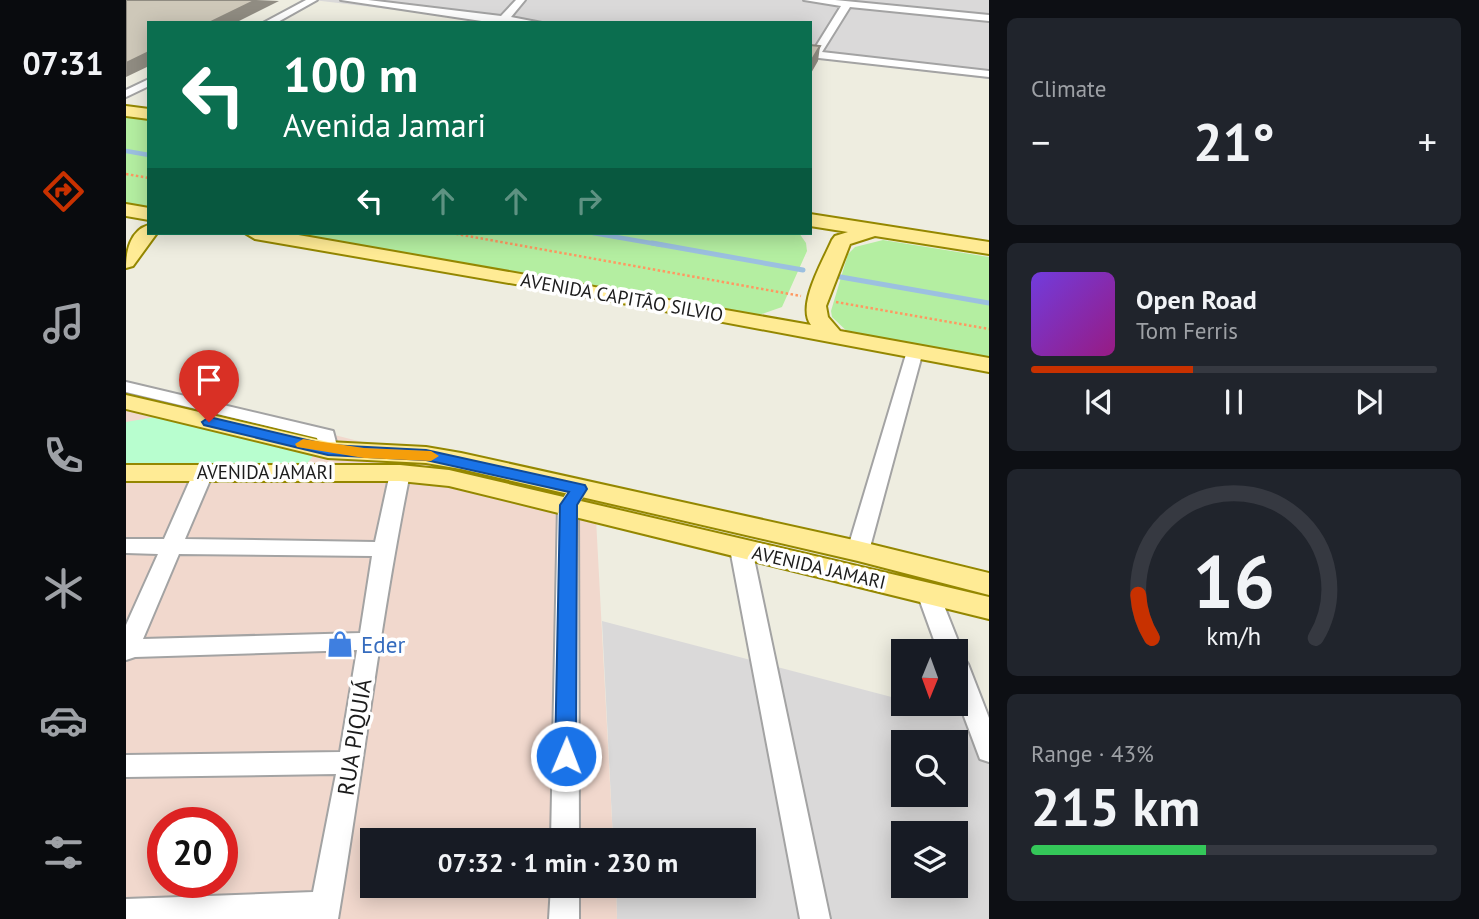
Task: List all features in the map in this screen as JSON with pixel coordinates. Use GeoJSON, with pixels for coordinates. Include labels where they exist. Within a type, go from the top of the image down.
{"type":"FeatureCollection","features":[{"type":"Feature","properties":{"kind":"main road"},"geometry":{"type":"LineString","coordinates":[[126,111],[147,114]]}},
{"type":"Feature","properties":{"kind":"main road"},"geometry":{"type":"LineString","coordinates":[[127,213],[147,214]]}},
{"type":"Feature","properties":{"kind":"main road"},"geometry":{"type":"LineString","coordinates":[[814,220],[989,248]]}},
{"type":"Feature","properties":{"kind":"main road"},"geometry":{"type":"LineString","coordinates":[[814,220],[831,234],[814,298],[817,319],[834,337]]}},
{"type":"Feature","properties":{"kind":"main road"},"geometry":{"type":"LineString","coordinates":[[768,324],[798,317],[814,298],[842,240],[876,230]]}},
{"type":"Feature","properties":{"kind":"main road"},"geometry":{"type":"LineString","coordinates":[[126,262],[147,234]]}},
{"type":"Feature","properties":{"kind":"main road","name":"AVENIDA CAPITÃO SILVIO"},"geometry":{"type":"LineString","coordinates":[[266,235],[989,365]]}},
{"type":"Feature","properties":{"kind":"main road","name":"AVENIDA JAMARI"},"geometry":{"type":"LineString","coordinates":[[126,402],[328,450],[426,455],[741,549],[922,583],[989,584]]}},
{"type":"Feature","properties":{"kind":"main road"},"geometry":{"type":"LineString","coordinates":[[126,418],[162,411]]}},
{"type":"Feature","properties":{"kind":"main road","name":"AVENIDA JAMARI"},"geometry":{"type":"LineString","coordinates":[[126,473],[400,473],[574,497],[858,551],[922,583],[989,608]]}},
{"type":"Feature","properties":{"kind":"street"},"geometry":{"type":"LineString","coordinates":[[272,21],[313,0]]}},
{"type":"Feature","properties":{"kind":"street"},"geometry":{"type":"LineString","coordinates":[[345,0],[500,21],[521,0]]}},
{"type":"Feature","properties":{"kind":"street"},"geometry":{"type":"LineString","coordinates":[[808,0],[989,18]]}},
{"type":"Feature","properties":{"kind":"street"},"geometry":{"type":"LineString","coordinates":[[862,0],[989,13]]}},
{"type":"Feature","properties":{"kind":"street"},"geometry":{"type":"LineString","coordinates":[[847,4],[813,54],[989,74]]}},
{"type":"Feature","properties":{"kind":"street"},"geometry":{"type":"LineString","coordinates":[[126,93],[147,83]]}},
{"type":"Feature","properties":{"kind":"street"},"geometry":{"type":"LineString","coordinates":[[858,551],[915,351]]}},
{"type":"Feature","properties":{"kind":"street","name":"AVENIDA JAMARI"},"geometry":{"type":"LineString","coordinates":[[126,387],[326,435],[328,450]]}},
{"type":"Feature","properties":{"kind":"street"},"geometry":{"type":"LineString","coordinates":[[204,471],[127,649],[369,641]]}},
{"type":"Feature","properties":{"kind":"street","name":"RUA PIQUIÁ"},"geometry":{"type":"LineString","coordinates":[[324,912],[351,763],[384,549],[400,473]]}},
{"type":"Feature","properties":{"kind":"street"},"geometry":{"type":"LineString","coordinates":[[565,828],[574,497]]}},
{"type":"Feature","properties":{"kind":"street"},"geometry":{"type":"LineString","coordinates":[[126,545],[384,549]]}},
{"type":"Feature","properties":{"kind":"street"},"geometry":{"type":"LineString","coordinates":[[741,549],[815,919]]}},
{"type":"Feature","properties":{"kind":"street"},"geometry":{"type":"LineString","coordinates":[[922,583],[945,639]]}},
{"type":"Feature","properties":{"kind":"street"},"geometry":{"type":"LineString","coordinates":[[968,696],[989,751]]}},
{"type":"Feature","properties":{"kind":"street"},"geometry":{"type":"LineString","coordinates":[[126,766],[351,763]]}},
{"type":"Feature","properties":{"kind":"street"},"geometry":{"type":"LineString","coordinates":[[564,919],[565,898]]}},
{"type":"Feature","properties":{"kind":"street"},"geometry":{"type":"LineString","coordinates":[[126,913],[324,912]]}},
{"type":"Feature","properties":{"kind":"path"},"geometry":{"type":"LineString","coordinates":[[126,174],[147,178]]}},
{"type":"Feature","properties":{"kind":"path"},"geometry":{"type":"LineString","coordinates":[[462,235],[989,329]]}},
{"type":"Feature","properties":{"kind":"shaded area"},"geometry":{"type":"Polygon","coordinates":[[[313,0],[989,0],[989,79],[812,58],[812,21],[490,21],[313,0]]]}},
{"type":"Feature","properties":{"kind":"shaded area"},"geometry":{"type":"Polygon","coordinates":[[[126,383],[595,500],[612,828],[360,828],[360,898],[616,898],[617,919],[126,919],[126,383]]]}},
{"type":"Feature","properties":{"kind":"shaded area"},"geometry":{"type":"Polygon","coordinates":[[[602,621],[891,697],[891,716],[965,716],[989,722],[989,919],[617,919],[616,898],[756,898],[756,828],[612,828],[602,621]]]}},
{"type":"Feature","properties":{"kind":"green space"},"geometry":{"type":"Polygon","coordinates":[[[126,115],[147,119],[147,209],[126,205],[126,115]]]}},
{"type":"Feature","properties":{"kind":"green space"},"geometry":{"type":"Polygon","coordinates":[[[291,235],[800,235],[806,243],[807,251],[782,307],[753,317],[291,235]]]}},
{"type":"Feature","properties":{"kind":"green space"},"geometry":{"type":"Polygon","coordinates":[[[883,240],[989,257],[989,361],[852,336],[832,317],[831,311],[848,254],[855,247],[883,240]]]}},
{"type":"Feature","properties":{"kind":"green space"},"geometry":{"type":"Polygon","coordinates":[[[155,417],[313,456],[304,467],[126,464],[126,422],[155,417]]]}},
{"type":"Feature","properties":{"kind":"building"},"geometry":{"type":"Polygon","coordinates":[[[126,0],[256,0],[213,21],[147,21],[147,53],[126,63],[126,0]]]}},
{"type":"Feature","properties":{"kind":"building"},"geometry":{"type":"Polygon","coordinates":[[[812,45],[820,46],[812,60],[812,45]]]}},
{"type":"Feature","properties":{"kind":"waterway"},"geometry":{"type":"LineString","coordinates":[[126,151],[147,155]]}},
{"type":"Feature","properties":{"kind":"waterway"},"geometry":{"type":"LineString","coordinates":[[604,235],[662,245]]}},
{"type":"Feature","properties":{"kind":"waterway"},"geometry":{"type":"LineString","coordinates":[[652,243],[803,270]]}},
{"type":"Feature","properties":{"kind":"waterway"},"geometry":{"type":"LineString","coordinates":[[835,276],[989,303]]}},
{"type":"Feature","properties":{"kind":"slow traffic"},"geometry":{"type":"LineString","coordinates":[[303,444],[328,450],[431,456]]}},
{"type":"Feature","properties":{"kind":"place","name":"Eder"},"geometry":{"type":"Point","coordinates":[340,644]}},
{"type":"Feature","properties":{"kind":"route"},"geometry":{"type":"LineString","coordinates":[[209,422],[328,450],[426,455],[461,461],[579,489],[568,505],[566,756]]}}]}
